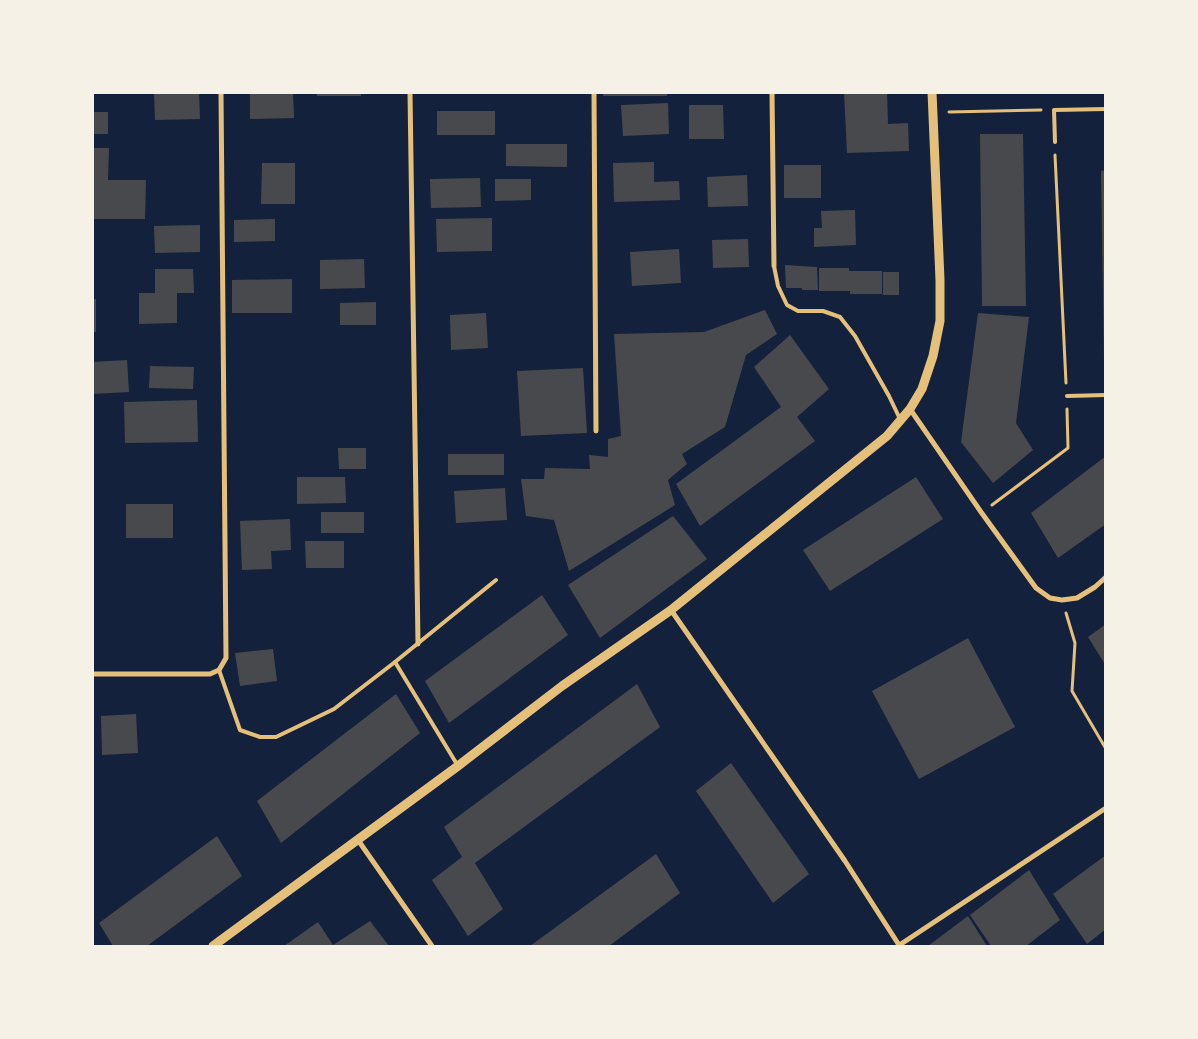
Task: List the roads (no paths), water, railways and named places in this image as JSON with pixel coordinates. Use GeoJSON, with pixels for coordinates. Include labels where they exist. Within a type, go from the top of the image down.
{"type":"FeatureCollection","features":[{"type":"Feature","properties":{"kind":"street"},"geometry":{"type":"LineString","coordinates":[[92,674],[210,674],[219,670],[226,658],[221,92]]}},
{"type":"Feature","properties":{"kind":"street"},"geometry":{"type":"LineString","coordinates":[[410,92],[418,644]]}},
{"type":"Feature","properties":{"kind":"street"},"geometry":{"type":"LineString","coordinates":[[594,92],[596,431]]}},
{"type":"Feature","properties":{"kind":"street"},"geometry":{"type":"LineString","coordinates":[[772,92],[774,266]]}},
{"type":"Feature","properties":{"kind":"street"},"geometry":{"type":"LineString","coordinates":[[213,946],[458,766],[562,686],[671,610],[880,442],[900,422],[922,389],[933,356],[940,321],[932,92]]}},
{"type":"Feature","properties":{"kind":"street"},"geometry":{"type":"LineString","coordinates":[[910,409],[1036,588],[1050,598],[1062,600],[1077,598],[1095,587],[1106,577]]}},
{"type":"Feature","properties":{"kind":"street"},"geometry":{"type":"LineString","coordinates":[[671,610],[845,860],[899,946],[1106,808]]}},
{"type":"Feature","properties":{"kind":"street"},"geometry":{"type":"LineString","coordinates":[[358,840],[432,946]]}},
{"type":"Feature","properties":{"kind":"lane"},"geometry":{"type":"LineString","coordinates":[[1055,142],[1054,110],[1106,109]]}},
{"type":"Feature","properties":{"kind":"lane"},"geometry":{"type":"LineString","coordinates":[[774,266],[778,286],[787,305],[798,311],[823,312],[840,318],[855,336],[889,396],[900,422]]}},
{"type":"Feature","properties":{"kind":"lane"},"geometry":{"type":"LineString","coordinates":[[1066,396],[1106,395]]}},
{"type":"Feature","properties":{"kind":"lane"},"geometry":{"type":"LineString","coordinates":[[219,670],[240,730],[260,737],[276,737],[334,709],[496,580]]}},
{"type":"Feature","properties":{"kind":"lane"},"geometry":{"type":"LineString","coordinates":[[395,662],[458,766]]}}]}
